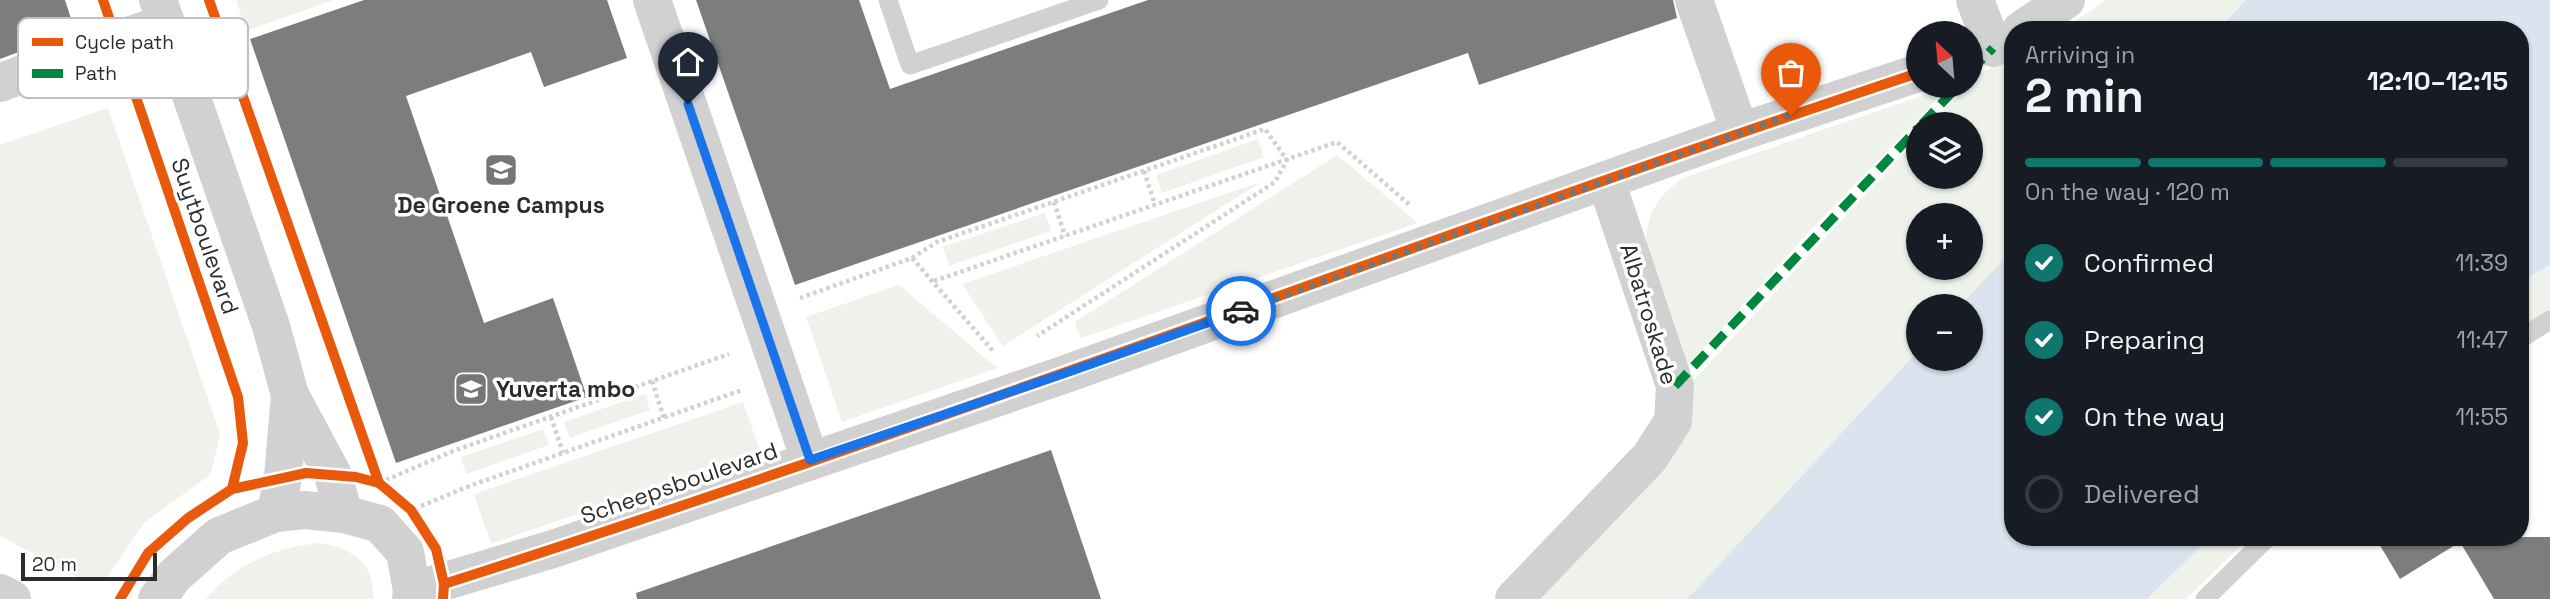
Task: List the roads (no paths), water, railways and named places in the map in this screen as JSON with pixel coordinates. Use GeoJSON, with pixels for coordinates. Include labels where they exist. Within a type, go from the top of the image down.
{"type":"FeatureCollection","features":[{"type":"Feature","properties":{"kind":"street"},"geometry":{"type":"LineString","coordinates":[[652,0],[810,460]]}},
{"type":"Feature","properties":{"kind":"street"},"geometry":{"type":"LineString","coordinates":[[1694,0],[1740,132]]}},
{"type":"Feature","properties":{"kind":"street"},"geometry":{"type":"LineString","coordinates":[[1975,0],[1999,42]]}},
{"type":"Feature","properties":{"kind":"street"},"geometry":{"type":"LineString","coordinates":[[2032,21],[2066,0]]}},
{"type":"Feature","properties":{"kind":"street"},"geometry":{"type":"LineString","coordinates":[[0,83],[18,76]]}},
{"type":"Feature","properties":{"kind":"street","name":"Scheepsboulevard"},"geometry":{"type":"LineString","coordinates":[[412,595],[1024,387],[1740,132],[1906,77]]}},
{"type":"Feature","properties":{"kind":"street","name":"Suytboulevard"},"geometry":{"type":"LineString","coordinates":[[192,98],[271,326],[290,395],[332,475],[344,514]]}},
{"type":"Feature","properties":{"kind":"street","name":"Albatroskade"},"geometry":{"type":"LineString","coordinates":[[1514,599],[1650,457],[1672,421],[1675,386],[1605,181]]}},
{"type":"Feature","properties":{"kind":"street","name":"Suytboulevard"},"geometry":{"type":"LineString","coordinates":[[276,513],[283,477],[290,395]]}},
{"type":"Feature","properties":{"kind":"street"},"geometry":{"type":"LineString","coordinates":[[157,599],[174,576],[219,536],[276,513],[305,510],[344,514],[380,524],[405,552],[412,595]]}},
{"type":"Feature","properties":{"kind":"street"},"geometry":{"type":"LineString","coordinates":[[0,593],[12,599]]}},
{"type":"Feature","properties":{"kind":"lane"},"geometry":{"type":"LineString","coordinates":[[888,0],[910,65],[1099,0]]}},
{"type":"Feature","properties":{"kind":"lane"},"geometry":{"type":"LineString","coordinates":[[2529,333],[2550,320]]}},
{"type":"Feature","properties":{"kind":"lane"},"geometry":{"type":"LineString","coordinates":[[2205,599],[2259,546]]}},
{"type":"Feature","properties":{"kind":"place","name":"De Groene Campus"},"geometry":{"type":"Point","coordinates":[501,170]}},
{"type":"Feature","properties":{"kind":"place","name":"Yuverta mbo"},"geometry":{"type":"Point","coordinates":[471,389]}}]}
